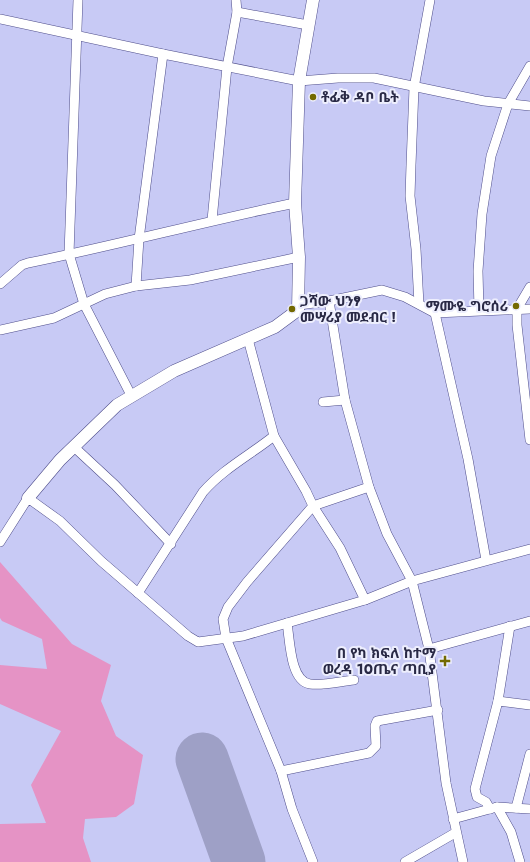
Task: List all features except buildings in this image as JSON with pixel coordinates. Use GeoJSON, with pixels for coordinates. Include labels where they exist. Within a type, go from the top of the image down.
{"type":"FeatureCollection","features":[{"type":"Feature","properties":{"kind":"main road"},"geometry":{"type":"LineString","coordinates":[[28,498],[73,446],[117,405],[174,371],[275,327],[298,310],[299,257],[295,203],[299,81],[313,0]]}},
{"type":"Feature","properties":{"kind":"street"},"geometry":{"type":"LineString","coordinates":[[78,0],[78,36],[69,254],[84,304],[132,397]]}},
{"type":"Feature","properties":{"kind":"street"},"geometry":{"type":"LineString","coordinates":[[212,220],[227,66],[237,12],[236,0]]}},
{"type":"Feature","properties":{"kind":"street"},"geometry":{"type":"LineString","coordinates":[[419,304],[416,249],[410,196],[414,88],[430,0]]}},
{"type":"Feature","properties":{"kind":"street"},"geometry":{"type":"LineString","coordinates":[[237,12],[308,25]]}},
{"type":"Feature","properties":{"kind":"street"},"geometry":{"type":"LineString","coordinates":[[0,19],[299,81],[338,78],[374,78],[414,88],[484,102],[530,106]]}},
{"type":"Feature","properties":{"kind":"street"},"geometry":{"type":"LineString","coordinates":[[136,286],[139,239],[163,54]]}},
{"type":"Feature","properties":{"kind":"street"},"geometry":{"type":"LineString","coordinates":[[478,310],[478,271],[486,184],[491,156],[508,104],[530,66]]}},
{"type":"Feature","properties":{"kind":"street"},"geometry":{"type":"LineString","coordinates":[[0,284],[22,265],[139,239],[212,220],[295,203]]}},
{"type":"Feature","properties":{"kind":"street"},"geometry":{"type":"LineString","coordinates":[[0,330],[54,318],[105,294],[136,286],[190,280],[299,257]]}},
{"type":"Feature","properties":{"kind":"street"},"geometry":{"type":"LineString","coordinates":[[530,287],[517,309],[517,326],[530,440]]}},
{"type":"Feature","properties":{"kind":"street"},"geometry":{"type":"LineString","coordinates":[[299,305],[329,301],[382,290],[390,291],[435,313],[478,310],[530,310]]}},
{"type":"Feature","properties":{"kind":"street"},"geometry":{"type":"LineString","coordinates":[[329,301],[345,400],[369,486],[387,534],[412,581],[429,649],[438,710],[446,783],[462,862]]}},
{"type":"Feature","properties":{"kind":"street"},"geometry":{"type":"LineString","coordinates":[[435,313],[468,459],[486,560]]}},
{"type":"Feature","properties":{"kind":"street"},"geometry":{"type":"LineString","coordinates":[[248,339],[274,436],[313,506],[340,548],[365,600]]}},
{"type":"Feature","properties":{"kind":"street"},"geometry":{"type":"LineString","coordinates":[[322,402],[345,400]]}},
{"type":"Feature","properties":{"kind":"street"},"geometry":{"type":"LineString","coordinates":[[138,593],[210,483],[227,469],[274,436]]}},
{"type":"Feature","properties":{"kind":"street"},"geometry":{"type":"LineString","coordinates":[[73,446],[115,486],[170,544]]}},
{"type":"Feature","properties":{"kind":"street"},"geometry":{"type":"LineString","coordinates":[[313,862],[292,809],[281,772],[226,638],[223,619],[228,607],[247,582],[313,506],[369,486]]}},
{"type":"Feature","properties":{"kind":"street"},"geometry":{"type":"LineString","coordinates":[[1,537],[28,498],[60,521],[101,561],[188,636],[198,642],[243,636],[365,600],[412,581],[530,549]]}},
{"type":"Feature","properties":{"kind":"street"},"geometry":{"type":"LineString","coordinates":[[429,649],[530,621]]}},
{"type":"Feature","properties":{"kind":"street"},"geometry":{"type":"LineString","coordinates":[[287,623],[294,664],[297,675],[301,680],[310,684],[354,680]]}},
{"type":"Feature","properties":{"kind":"street"},"geometry":{"type":"LineString","coordinates":[[510,626],[498,701],[475,789],[477,797],[494,808],[511,832],[520,862]]}},
{"type":"Feature","properties":{"kind":"street"},"geometry":{"type":"LineString","coordinates":[[498,701],[530,705]]}},
{"type":"Feature","properties":{"kind":"street"},"geometry":{"type":"LineString","coordinates":[[281,772],[369,753],[374,750],[376,746],[375,726],[377,721],[438,710]]}},
{"type":"Feature","properties":{"kind":"street"},"geometry":{"type":"LineString","coordinates":[[516,808],[530,754]]}},
{"type":"Feature","properties":{"kind":"street"},"geometry":{"type":"LineString","coordinates":[[453,819],[494,808],[530,809]]}},
{"type":"Feature","properties":{"kind":"street"},"geometry":{"type":"LineString","coordinates":[[405,862],[455,833]]}},
{"type":"Feature","properties":{"kind":"street"},"geometry":{"type":"LineString","coordinates":[[420,852],[422,862]]}},
{"type":"Feature","properties":{"kind":"shaded area"},"geometry":{"type":"Polygon","coordinates":[[[0,562],[72,644],[111,665],[101,701],[116,736],[143,755],[134,804],[116,817],[85,819],[83,838],[91,862],[0,862],[0,824],[46,823],[31,785],[61,731],[0,704],[0,665],[47,669],[42,639],[2,621],[0,618],[0,562]]]}},
{"type":"Feature","properties":{"kind":"runway"},"geometry":{"type":"LineString","coordinates":[[202,759],[239,862]]}},
{"type":"Feature","properties":{"kind":"place","name":"ቶፊቅ ዳቦ ቤት"},"geometry":{"type":"Point","coordinates":[313,97]}},
{"type":"Feature","properties":{"kind":"place","name":"ማሙዬ ግሮሰሪ"},"geometry":{"type":"Point","coordinates":[516,306]}},
{"type":"Feature","properties":{"kind":"place","name":"ጋሻው ህንፃ መሣሪያ መደብር !"},"geometry":{"type":"Point","coordinates":[292,309]}},
{"type":"Feature","properties":{"kind":"place","name":"በ የካ ክፍለ ከተማ ወረዳ 10ጤና ጣቢያ"},"geometry":{"type":"Point","coordinates":[445,661]}}]}
